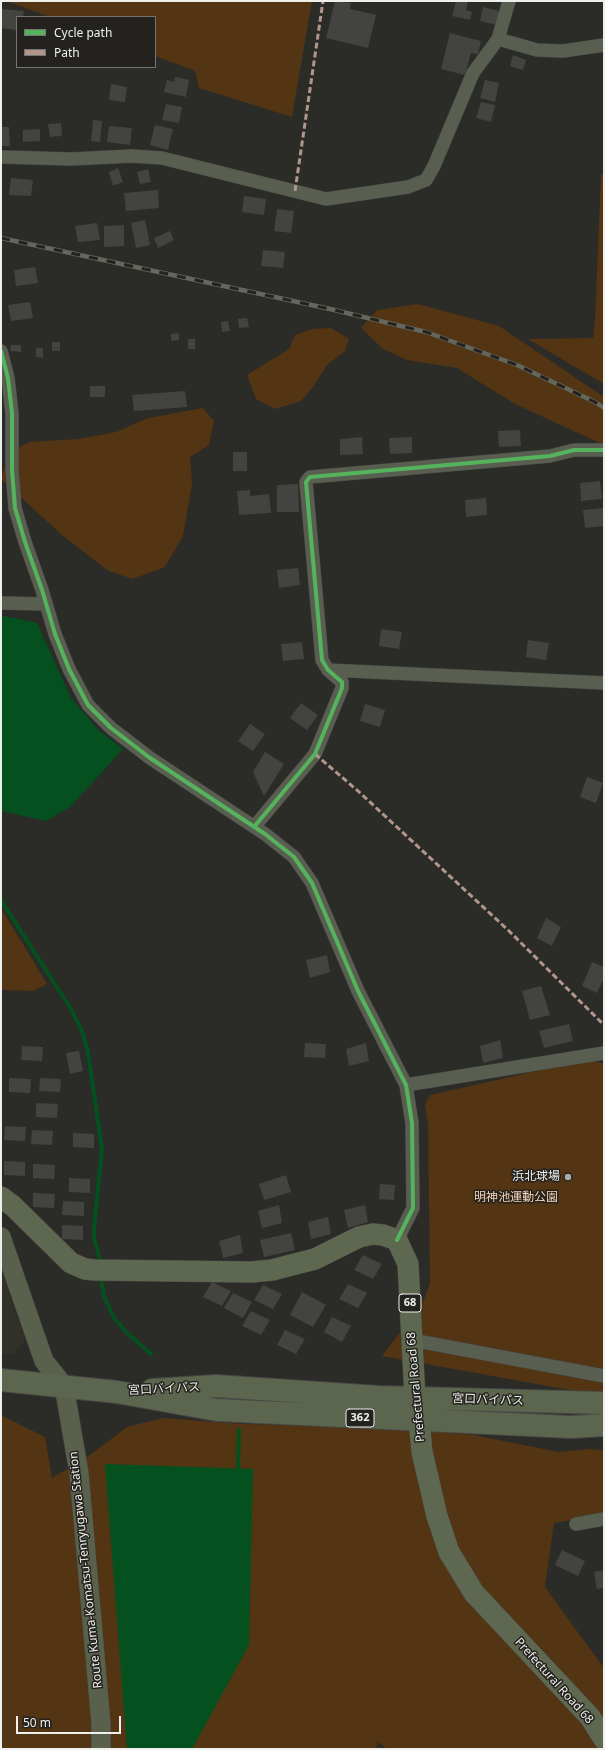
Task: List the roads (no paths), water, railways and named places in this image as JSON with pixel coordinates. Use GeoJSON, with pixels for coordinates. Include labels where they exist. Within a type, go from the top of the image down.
{"type":"FeatureCollection","features":[{"type":"Feature","properties":{"kind":"highway","name":"362"},"geometry":{"type":"LineString","coordinates":[[1,1380],[117,1392]]}},
{"type":"Feature","properties":{"kind":"highway","name":"宮口バイパス"},"geometry":{"type":"LineString","coordinates":[[117,1392],[216,1386],[378,1397],[604,1403]]}},
{"type":"Feature","properties":{"kind":"highway","name":"宮口バイパス"},"geometry":{"type":"LineString","coordinates":[[117,1392],[218,1410],[571,1427],[604,1425]]}},
{"type":"Feature","properties":{"kind":"main road"},"geometry":{"type":"LineString","coordinates":[[1,1197],[13,1206],[67,1259],[78,1267],[94,1270],[252,1272],[272,1270],[315,1259],[359,1237],[373,1234],[383,1235],[397,1240]]}},
{"type":"Feature","properties":{"kind":"main road","name":"Route Kuma-Komatsu-Tenryugawa Station"},"geometry":{"type":"LineString","coordinates":[[1,1237],[44,1361],[64,1386],[79,1473],[101,1724],[100,1749]]}},
{"type":"Feature","properties":{"kind":"main road","name":"Prefectural Road 68"},"geometry":{"type":"LineString","coordinates":[[397,1240],[408,1264],[415,1398],[420,1420],[422,1452],[437,1516],[449,1552],[474,1593],[590,1717],[604,1740]]}},
{"type":"Feature","properties":{"kind":"street"},"geometry":{"type":"LineString","coordinates":[[1,156],[71,159],[131,156],[162,158],[326,199],[408,187],[426,180],[434,166],[473,73],[498,39],[510,1]]}},
{"type":"Feature","properties":{"kind":"street"},"geometry":{"type":"LineString","coordinates":[[498,39],[537,50],[563,51],[604,45]]}},
{"type":"Feature","properties":{"kind":"street"},"geometry":{"type":"LineString","coordinates":[[1,351],[8,378],[12,413],[12,470],[15,508],[55,634],[68,669],[88,705],[111,728],[150,758],[254,827],[294,857],[312,883],[358,991],[406,1085],[412,1123],[413,1208],[397,1240]]}},
{"type":"Feature","properties":{"kind":"street"},"geometry":{"type":"LineString","coordinates":[[254,827],[315,754],[342,688],[342,682],[328,670],[322,660],[306,482],[310,477],[550,456],[574,450],[604,450]]}},
{"type":"Feature","properties":{"kind":"street"},"geometry":{"type":"LineString","coordinates":[[1,603],[46,604]]}},
{"type":"Feature","properties":{"kind":"street"},"geometry":{"type":"LineString","coordinates":[[328,670],[604,683]]}},
{"type":"Feature","properties":{"kind":"street"},"geometry":{"type":"LineString","coordinates":[[406,1085],[604,1053]]}},
{"type":"Feature","properties":{"kind":"street"},"geometry":{"type":"LineString","coordinates":[[412,1340],[604,1376]]}},
{"type":"Feature","properties":{"kind":"street"},"geometry":{"type":"LineString","coordinates":[[576,1524],[604,1519]]}},
{"type":"Feature","properties":{"kind":"waterway"},"geometry":{"type":"LineString","coordinates":[[1,900],[71,1009],[82,1031],[88,1052],[102,1149],[94,1228],[94,1237],[100,1260]]}},
{"type":"Feature","properties":{"kind":"waterway"},"geometry":{"type":"LineString","coordinates":[[101,1279],[104,1296],[114,1318],[127,1333],[151,1354]]}},
{"type":"Feature","properties":{"kind":"waterway"},"geometry":{"type":"LineString","coordinates":[[238,1469],[239,1430]]}},
{"type":"Feature","properties":{"kind":"railway"},"geometry":{"type":"LineString","coordinates":[[1,238],[330,309],[426,332],[517,365],[595,402],[604,408]]}},
{"type":"Feature","properties":{"kind":"place","name":"浜北球場"},"geometry":{"type":"Point","coordinates":[568,1177]}},
{"type":"Feature","properties":{"kind":"park label","name":"明神池運動公園"},"geometry":{"type":"Point","coordinates":[516,1198]}}]}
